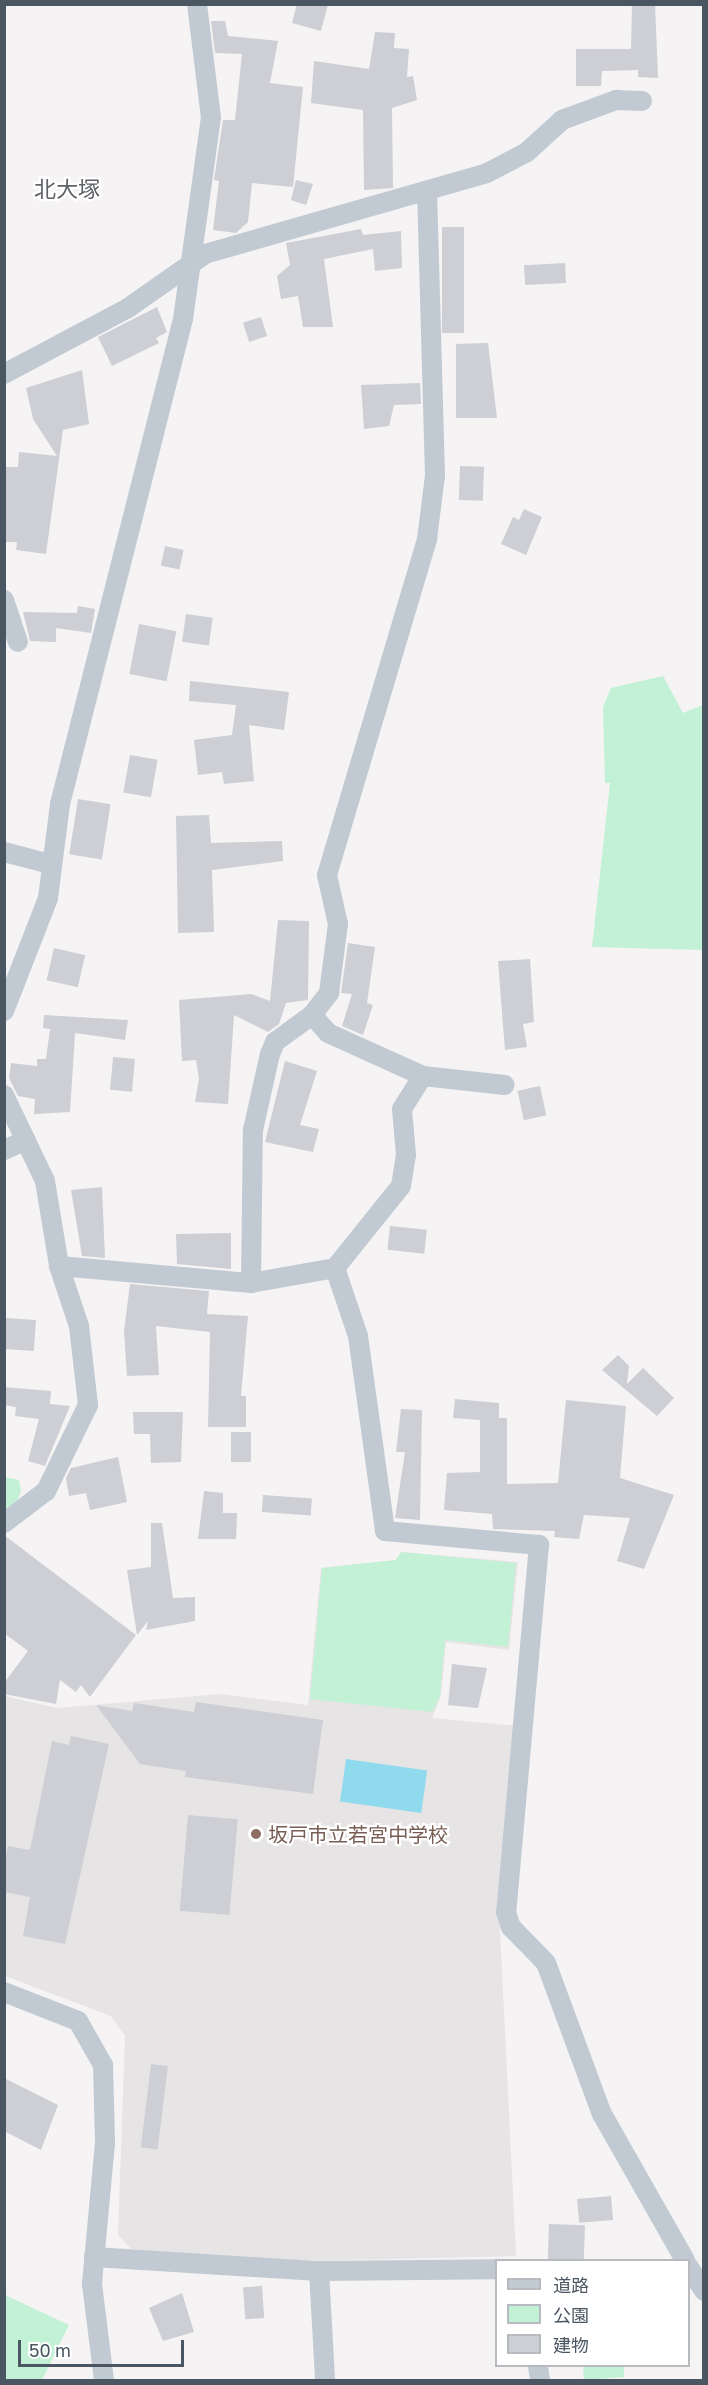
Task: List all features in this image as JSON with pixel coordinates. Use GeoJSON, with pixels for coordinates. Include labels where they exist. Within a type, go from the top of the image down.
{"type":"FeatureCollection","features":[{"type":"Feature","properties":{"kind":"street"},"geometry":{"type":"LineString","coordinates":[[4,1011],[40,926],[60,804],[183,319],[211,118],[197,4]]}},
{"type":"Feature","properties":{"kind":"street"},"geometry":{"type":"LineString","coordinates":[[4,374],[128,308],[192,260],[263,234],[427,192],[510,163],[562,120],[616,100],[642,101]]}},
{"type":"Feature","properties":{"kind":"street"},"geometry":{"type":"LineString","coordinates":[[251,1283],[253,1130],[270,1054],[274,1042],[312,1015],[333,978],[338,924],[329,867],[427,539],[435,476],[427,192]]}},
{"type":"Feature","properties":{"kind":"street"},"geometry":{"type":"LineString","coordinates":[[4,600],[18,642]]}},
{"type":"Feature","properties":{"kind":"street"},"geometry":{"type":"LineString","coordinates":[[4,852],[50,864]]}},
{"type":"Feature","properties":{"kind":"street"},"geometry":{"type":"LineString","coordinates":[[312,1015],[328,1033],[423,1076],[505,1085]]}},
{"type":"Feature","properties":{"kind":"street"},"geometry":{"type":"LineString","coordinates":[[59,1266],[251,1283],[335,1268],[401,1186],[406,1155],[402,1109],[423,1076]]}},
{"type":"Feature","properties":{"kind":"street"},"geometry":{"type":"LineString","coordinates":[[4,1095],[16,1131],[45,1181],[59,1266],[79,1326],[88,1405],[46,1491],[4,1523]]}},
{"type":"Feature","properties":{"kind":"street"},"geometry":{"type":"LineString","coordinates":[[4,1150],[16,1131]]}},
{"type":"Feature","properties":{"kind":"street"},"geometry":{"type":"LineString","coordinates":[[335,1268],[358,1336],[385,1531],[539,1545],[506,1912],[510,1927],[546,1963],[602,2114],[685,2259]]}},
{"type":"Feature","properties":{"kind":"street"},"geometry":{"type":"LineString","coordinates":[[4,1992],[78,2021],[103,2065],[105,2143],[94,2257],[104,2380]]}},
{"type":"Feature","properties":{"kind":"street"},"geometry":{"type":"LineString","coordinates":[[94,2257],[319,2271],[495,2269]]}},
{"type":"Feature","properties":{"kind":"street"},"geometry":{"type":"LineString","coordinates":[[319,2271],[325,2380]]}},
{"type":"Feature","properties":{"kind":"street"},"geometry":{"type":"LineString","coordinates":[[690,2271],[697,2289]]}},
{"type":"Feature","properties":{"kind":"shaded area","name":"坂戸市立若宮中学校"},"geometry":{"type":"Polygon","coordinates":[[[401,1552],[518,1562],[509,1650],[446,1642],[441,1696],[432,1718],[518,1726],[499,1909],[516,2256],[260,2262],[131,2249],[118,2235],[125,2036],[111,2016],[5,1976],[4,1696],[57,1708],[220,1694],[308,1705],[321,1568],[396,1560],[401,1552]]]}},
{"type":"Feature","properties":{"kind":"green space"},"geometry":{"type":"Polygon","coordinates":[[[663,676],[683,713],[703,705],[703,950],[592,947],[610,783],[605,783],[603,707],[611,688],[663,676]]]}},
{"type":"Feature","properties":{"kind":"green space"},"geometry":{"type":"Polygon","coordinates":[[[5,1477],[19,1480],[21,1491],[17,1502],[5,1509],[5,1477]]]}},
{"type":"Feature","properties":{"kind":"green space"},"geometry":{"type":"Polygon","coordinates":[[[401,1552],[516,1563],[508,1647],[445,1640],[440,1696],[432,1712],[310,1699],[322,1568],[396,1560],[401,1552]]]}},
{"type":"Feature","properties":{"kind":"green space"},"geometry":{"type":"Polygon","coordinates":[[[5,2295],[69,2325],[42,2380],[5,2380],[5,2295]]]}},
{"type":"Feature","properties":{"kind":"green space"},"geometry":{"type":"Polygon","coordinates":[[[583,2367],[624,2367],[624,2377],[584,2380],[583,2367]]]}},
{"type":"Feature","properties":{"kind":"water"},"geometry":{"type":"Polygon","coordinates":[[[346,1759],[427,1770],[421,1813],[340,1802],[346,1759]]]}},
{"type":"Feature","properties":{"kind":"building"},"geometry":{"type":"Polygon","coordinates":[[[297,4],[328,4],[321,31],[292,23],[297,4]]]}},
{"type":"Feature","properties":{"kind":"building"},"geometry":{"type":"Polygon","coordinates":[[[632,4],[655,4],[658,78],[638,77],[638,70],[602,71],[601,86],[576,86],[576,49],[631,49],[632,4]]]}},
{"type":"Feature","properties":{"kind":"building"},"geometry":{"type":"Polygon","coordinates":[[[211,21],[225,21],[228,36],[278,41],[270,83],[303,87],[293,187],[252,183],[248,222],[236,233],[213,230],[219,181],[214,180],[223,120],[235,120],[242,54],[215,53],[211,21]]]}},
{"type":"Feature","properties":{"kind":"building"},"geometry":{"type":"Polygon","coordinates":[[[375,32],[395,33],[394,48],[409,49],[407,77],[413,76],[417,100],[392,108],[393,188],[364,190],[363,110],[311,103],[314,61],[369,69],[375,32]]]}},
{"type":"Feature","properties":{"kind":"building"},"geometry":{"type":"Polygon","coordinates":[[[296,180],[313,184],[306,205],[291,200],[296,180]]]}},
{"type":"Feature","properties":{"kind":"building"},"geometry":{"type":"Polygon","coordinates":[[[442,227],[464,227],[464,333],[442,333],[442,227]]]}},
{"type":"Feature","properties":{"kind":"building"},"geometry":{"type":"Polygon","coordinates":[[[361,229],[363,235],[401,231],[402,268],[375,271],[373,249],[324,259],[333,327],[303,327],[298,296],[281,299],[277,276],[290,265],[286,243],[361,229]]]}},
{"type":"Feature","properties":{"kind":"building"},"geometry":{"type":"Polygon","coordinates":[[[565,263],[566,283],[525,285],[524,265],[565,263]]]}},
{"type":"Feature","properties":{"kind":"building"},"geometry":{"type":"Polygon","coordinates":[[[157,307],[167,332],[156,338],[159,343],[112,366],[98,337],[157,307]]]}},
{"type":"Feature","properties":{"kind":"building"},"geometry":{"type":"Polygon","coordinates":[[[261,317],[267,336],[249,342],[243,323],[261,317]]]}},
{"type":"Feature","properties":{"kind":"building"},"geometry":{"type":"Polygon","coordinates":[[[488,343],[497,418],[456,418],[456,344],[488,343]]]}},
{"type":"Feature","properties":{"kind":"building"},"geometry":{"type":"Polygon","coordinates":[[[82,370],[89,424],[63,430],[46,554],[16,550],[17,542],[4,542],[4,467],[18,467],[19,452],[57,456],[33,419],[26,388],[82,370]]]}},
{"type":"Feature","properties":{"kind":"building"},"geometry":{"type":"Polygon","coordinates":[[[420,383],[421,404],[394,405],[389,426],[364,429],[361,385],[420,383]]]}},
{"type":"Feature","properties":{"kind":"building"},"geometry":{"type":"Polygon","coordinates":[[[460,466],[484,467],[483,501],[459,500],[460,466]]]}},
{"type":"Feature","properties":{"kind":"building"},"geometry":{"type":"Polygon","coordinates":[[[524,509],[542,517],[526,555],[501,544],[513,517],[519,520],[524,509]]]}},
{"type":"Feature","properties":{"kind":"building"},"geometry":{"type":"Polygon","coordinates":[[[165,546],[184,550],[179,570],[161,566],[165,546]]]}},
{"type":"Feature","properties":{"kind":"building"},"geometry":{"type":"Polygon","coordinates":[[[78,606],[95,609],[91,633],[56,628],[56,642],[30,641],[23,612],[77,613],[78,606]]]}},
{"type":"Feature","properties":{"kind":"building"},"geometry":{"type":"Polygon","coordinates":[[[186,614],[213,618],[209,645],[182,642],[186,614]]]}},
{"type":"Feature","properties":{"kind":"building"},"geometry":{"type":"Polygon","coordinates":[[[139,624],[176,631],[167,681],[129,674],[139,624]]]}},
{"type":"Feature","properties":{"kind":"building"},"geometry":{"type":"Polygon","coordinates":[[[190,681],[289,692],[284,730],[249,725],[254,781],[224,784],[222,772],[198,775],[194,740],[232,735],[236,705],[189,701],[190,681]]]}},
{"type":"Feature","properties":{"kind":"building"},"geometry":{"type":"Polygon","coordinates":[[[130,755],[158,760],[151,797],[123,792],[130,755]]]}},
{"type":"Feature","properties":{"kind":"building"},"geometry":{"type":"Polygon","coordinates":[[[78,799],[111,804],[102,859],[69,854],[78,799]]]}},
{"type":"Feature","properties":{"kind":"building"},"geometry":{"type":"Polygon","coordinates":[[[209,815],[211,843],[282,841],[283,861],[212,870],[214,932],[178,933],[176,816],[209,815]]]}},
{"type":"Feature","properties":{"kind":"building"},"geometry":{"type":"Polygon","coordinates":[[[278,920],[309,921],[308,1000],[286,1003],[279,1024],[268,1032],[234,1015],[228,1104],[195,1102],[199,1079],[196,1060],[182,1061],[179,1000],[251,994],[270,1001],[278,920]]]}},
{"type":"Feature","properties":{"kind":"building"},"geometry":{"type":"Polygon","coordinates":[[[348,943],[375,947],[367,1003],[373,1005],[363,1035],[342,1026],[352,994],[341,993],[348,943]]]}},
{"type":"Feature","properties":{"kind":"building"},"geometry":{"type":"Polygon","coordinates":[[[54,948],[85,955],[78,987],[47,980],[54,948]]]}},
{"type":"Feature","properties":{"kind":"building"},"geometry":{"type":"Polygon","coordinates":[[[530,959],[534,1022],[523,1024],[527,1047],[505,1050],[498,961],[530,959]]]}},
{"type":"Feature","properties":{"kind":"building"},"geometry":{"type":"Polygon","coordinates":[[[44,1015],[128,1020],[125,1040],[75,1033],[70,1112],[34,1114],[35,1099],[18,1096],[9,1078],[11,1063],[37,1066],[37,1059],[46,1059],[50,1029],[43,1028],[44,1015]]]}},
{"type":"Feature","properties":{"kind":"building"},"geometry":{"type":"Polygon","coordinates":[[[113,1057],[135,1059],[132,1092],[110,1090],[113,1057]]]}},
{"type":"Feature","properties":{"kind":"building"},"geometry":{"type":"Polygon","coordinates":[[[285,1061],[317,1071],[300,1125],[319,1129],[313,1152],[265,1142],[285,1061]]]}},
{"type":"Feature","properties":{"kind":"building"},"geometry":{"type":"Polygon","coordinates":[[[540,1086],[546,1115],[524,1120],[518,1091],[540,1086]]]}},
{"type":"Feature","properties":{"kind":"building"},"geometry":{"type":"Polygon","coordinates":[[[102,1187],[105,1258],[82,1256],[71,1190],[102,1187]]]}},
{"type":"Feature","properties":{"kind":"building"},"geometry":{"type":"Polygon","coordinates":[[[390,1226],[427,1230],[424,1254],[387,1250],[390,1226]]]}},
{"type":"Feature","properties":{"kind":"building"},"geometry":{"type":"Polygon","coordinates":[[[231,1233],[231,1269],[177,1264],[176,1234],[231,1233]]]}},
{"type":"Feature","properties":{"kind":"building"},"geometry":{"type":"Polygon","coordinates":[[[130,1284],[209,1291],[207,1314],[248,1316],[241,1396],[246,1396],[246,1427],[208,1427],[210,1332],[156,1326],[159,1375],[127,1376],[124,1331],[130,1284]]]}},
{"type":"Feature","properties":{"kind":"building"},"geometry":{"type":"Polygon","coordinates":[[[6,1318],[36,1320],[34,1351],[4,1349],[6,1318]]]}},
{"type":"Feature","properties":{"kind":"building"},"geometry":{"type":"Polygon","coordinates":[[[618,1355],[629,1366],[627,1384],[643,1368],[674,1398],[657,1416],[602,1370],[618,1355]]]}},
{"type":"Feature","properties":{"kind":"building"},"geometry":{"type":"Polygon","coordinates":[[[4,1387],[51,1391],[50,1404],[70,1406],[45,1466],[28,1461],[39,1419],[15,1416],[16,1407],[4,1405],[4,1387]]]}},
{"type":"Feature","properties":{"kind":"building"},"geometry":{"type":"Polygon","coordinates":[[[455,1399],[499,1403],[499,1418],[507,1418],[507,1484],[558,1483],[566,1400],[626,1406],[620,1478],[674,1495],[644,1569],[617,1561],[630,1518],[584,1515],[579,1539],[554,1537],[555,1531],[493,1529],[492,1514],[444,1510],[447,1473],[480,1472],[480,1420],[453,1418],[455,1399]]]}},
{"type":"Feature","properties":{"kind":"building"},"geometry":{"type":"Polygon","coordinates":[[[401,1409],[422,1410],[420,1520],[395,1518],[405,1452],[396,1452],[401,1409]]]}},
{"type":"Feature","properties":{"kind":"building"},"geometry":{"type":"Polygon","coordinates":[[[133,1412],[183,1412],[181,1462],[151,1463],[150,1434],[134,1434],[133,1412]]]}},
{"type":"Feature","properties":{"kind":"building"},"geometry":{"type":"Polygon","coordinates":[[[231,1432],[251,1432],[251,1462],[231,1462],[231,1432]]]}},
{"type":"Feature","properties":{"kind":"building"},"geometry":{"type":"Polygon","coordinates":[[[118,1457],[127,1502],[90,1510],[86,1493],[69,1496],[66,1478],[71,1468],[118,1457]]]}},
{"type":"Feature","properties":{"kind":"building"},"geometry":{"type":"Polygon","coordinates":[[[204,1491],[223,1493],[223,1513],[237,1513],[236,1539],[198,1539],[204,1491]]]}},
{"type":"Feature","properties":{"kind":"building"},"geometry":{"type":"Polygon","coordinates":[[[263,1495],[312,1498],[311,1515],[262,1512],[263,1495]]]}},
{"type":"Feature","properties":{"kind":"building"},"geometry":{"type":"Polygon","coordinates":[[[151,1523],[162,1523],[173,1598],[195,1597],[195,1621],[146,1630],[148,1621],[137,1635],[127,1570],[151,1567],[151,1523]]]}},
{"type":"Feature","properties":{"kind":"building"},"geometry":{"type":"Polygon","coordinates":[[[4,1535],[136,1635],[90,1697],[81,1685],[76,1692],[60,1680],[56,1704],[4,1694],[4,1683],[28,1651],[4,1633],[4,1535]]]}},
{"type":"Feature","properties":{"kind":"building"},"geometry":{"type":"Polygon","coordinates":[[[452,1664],[487,1668],[478,1708],[448,1705],[452,1664]]]}},
{"type":"Feature","properties":{"kind":"building"},"geometry":{"type":"Polygon","coordinates":[[[196,1702],[323,1720],[313,1794],[185,1777],[186,1771],[140,1764],[96,1705],[132,1711],[134,1703],[194,1712],[196,1702]]]}},
{"type":"Feature","properties":{"kind":"building"},"geometry":{"type":"Polygon","coordinates":[[[71,1736],[109,1744],[65,1944],[23,1936],[30,1897],[4,1892],[4,1865],[8,1846],[30,1850],[52,1741],[69,1745],[71,1736]]]}},
{"type":"Feature","properties":{"kind":"building"},"geometry":{"type":"Polygon","coordinates":[[[188,1815],[238,1819],[229,1915],[180,1911],[188,1815]]]}},
{"type":"Feature","properties":{"kind":"building"},"geometry":{"type":"Polygon","coordinates":[[[151,2064],[168,2066],[158,2149],[141,2147],[151,2064]]]}},
{"type":"Feature","properties":{"kind":"building"},"geometry":{"type":"Polygon","coordinates":[[[4,2078],[58,2105],[41,2150],[4,2131],[4,2078]]]}},
{"type":"Feature","properties":{"kind":"building"},"geometry":{"type":"Polygon","coordinates":[[[611,2196],[613,2220],[579,2223],[577,2199],[611,2196]]]}},
{"type":"Feature","properties":{"kind":"building"},"geometry":{"type":"Polygon","coordinates":[[[549,2224],[585,2225],[584,2259],[548,2259],[549,2224]]]}},
{"type":"Feature","properties":{"kind":"building"},"geometry":{"type":"Polygon","coordinates":[[[262,2286],[264,2318],[245,2319],[243,2287],[262,2286]]]}},
{"type":"Feature","properties":{"kind":"building"},"geometry":{"type":"Polygon","coordinates":[[[182,2293],[194,2332],[163,2341],[149,2308],[182,2293]]]}},
{"type":"Feature","properties":{"kind":"place","name":"坂戸市立若宮中学校"},"geometry":{"type":"Point","coordinates":[256,1834]}},
{"type":"Feature","properties":{"kind":"district","name":"北大塚"},"geometry":{"type":"Point","coordinates":[67,189]}}]}
